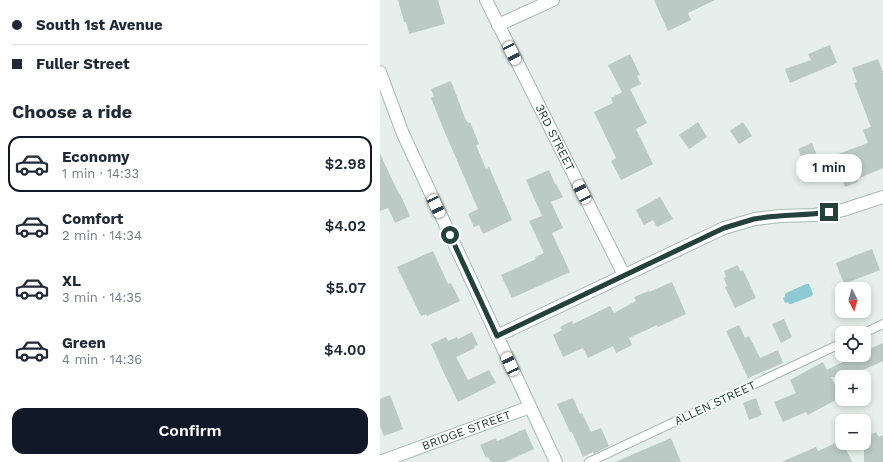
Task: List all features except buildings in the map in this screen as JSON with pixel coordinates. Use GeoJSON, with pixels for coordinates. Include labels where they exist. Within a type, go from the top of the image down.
{"type":"FeatureCollection","features":[{"type":"Feature","properties":{"kind":"street","name":"3RD STREET"},"geometry":{"type":"LineString","coordinates":[[486,0],[624,276]]}},
{"type":"Feature","properties":{"kind":"street"},"geometry":{"type":"LineString","coordinates":[[498,25],[553,0]]}},
{"type":"Feature","properties":{"kind":"street"},"geometry":{"type":"LineString","coordinates":[[381,78],[402,134],[556,462]]}},
{"type":"Feature","properties":{"kind":"street"},"geometry":{"type":"LineString","coordinates":[[497,336],[724,228],[755,219],[780,216],[815,215],[843,210],[883,197]]}},
{"type":"Feature","properties":{"kind":"street","name":"BRIDGE STREET"},"geometry":{"type":"LineString","coordinates":[[381,460],[530,407]]}},
{"type":"Feature","properties":{"kind":"lane"},"geometry":{"type":"LineString","coordinates":[[871,330],[883,324]]}},
{"type":"Feature","properties":{"kind":"lane","name":"ALLEN STREET"},"geometry":{"type":"LineString","coordinates":[[589,462],[835,346]]}},
{"type":"Feature","properties":{"kind":"water"},"geometry":{"type":"Polygon","coordinates":[[[809,284],[813,294],[812,296],[791,304],[788,302],[785,303],[783,298],[785,297],[786,293],[809,284]]]}},
{"type":"Feature","properties":{"kind":"route"},"geometry":{"type":"LineString","coordinates":[[450,235],[497,336],[724,228],[755,219],[780,216],[815,215],[829,212]]}}]}
